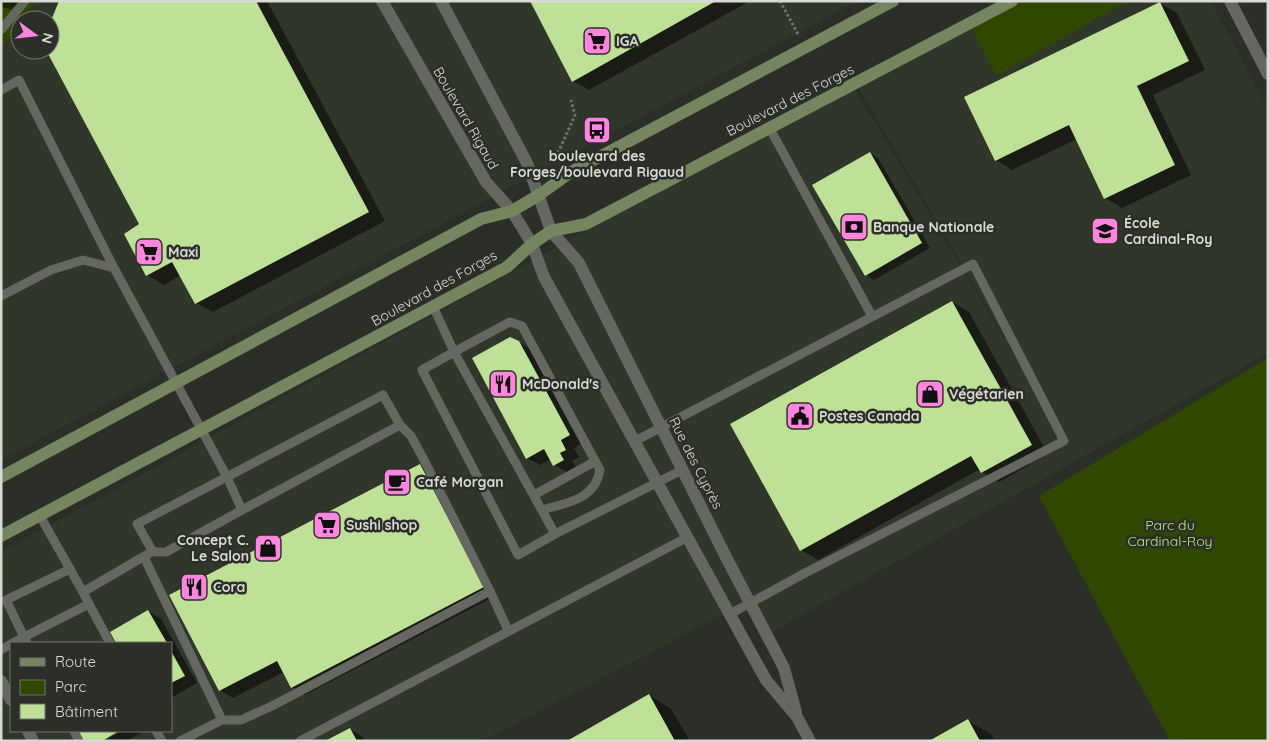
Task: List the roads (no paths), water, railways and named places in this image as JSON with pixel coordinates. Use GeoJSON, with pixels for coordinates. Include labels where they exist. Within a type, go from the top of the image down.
{"type":"FeatureCollection","features":[{"type":"Feature","properties":{"kind":"main road"},"geometry":{"type":"LineString","coordinates":[[1,477],[481,219],[512,211],[539,195],[571,172],[893,1]]}},
{"type":"Feature","properties":{"kind":"main road","name":"Boulevard des Forges"},"geometry":{"type":"LineString","coordinates":[[1,536],[506,267],[550,231],[586,224],[1012,1]]}},
{"type":"Feature","properties":{"kind":"street","name":"Boulevard Rigaud"},"geometry":{"type":"LineString","coordinates":[[382,1],[486,182],[512,211],[532,244]]}},
{"type":"Feature","properties":{"kind":"street"},"geometry":{"type":"LineString","coordinates":[[441,1],[527,163],[550,231]]}},
{"type":"Feature","properties":{"kind":"street"},"geometry":{"type":"LineString","coordinates":[[1230,1],[1268,74]]}},
{"type":"Feature","properties":{"kind":"street","name":"Rue des Cyprès"},"geometry":{"type":"LineString","coordinates":[[550,231],[579,263],[682,470],[784,668],[797,717]]}},
{"type":"Feature","properties":{"kind":"street","name":"Rue des Cyprès"},"geometry":{"type":"LineString","coordinates":[[532,244],[544,276],[766,680],[797,717],[810,741]]}},
{"type":"Feature","properties":{"kind":"street"},"geometry":{"type":"LineString","coordinates":[[1,681],[10,698]]}},
{"type":"Feature","properties":{"kind":"lane"},"geometry":{"type":"LineString","coordinates":[[1,30],[25,1]]}},
{"type":"Feature","properties":{"kind":"lane"},"geometry":{"type":"LineString","coordinates":[[1,90],[19,80],[114,268],[227,477],[242,510]]}},
{"type":"Feature","properties":{"kind":"lane"},"geometry":{"type":"LineString","coordinates":[[770,127],[872,316]]}},
{"type":"Feature","properties":{"kind":"lane"},"geometry":{"type":"LineString","coordinates":[[1,296],[51,270],[83,260],[114,268]]}},
{"type":"Feature","properties":{"kind":"lane"},"geometry":{"type":"LineString","coordinates":[[635,441],[973,264],[1064,442],[750,602],[730,614]]}},
{"type":"Feature","properties":{"kind":"lane"},"geometry":{"type":"LineString","coordinates":[[433,306],[454,352],[554,534]]}},
{"type":"Feature","properties":{"kind":"lane"},"geometry":{"type":"LineString","coordinates":[[542,510],[588,494],[598,479],[600,470],[522,326],[510,322],[422,370],[518,555],[554,534],[682,470]]}},
{"type":"Feature","properties":{"kind":"lane"},"geometry":{"type":"LineString","coordinates":[[222,720],[137,524],[383,395],[400,425],[411,436],[419,451],[508,630]]}},
{"type":"Feature","properties":{"kind":"lane"},"geometry":{"type":"LineString","coordinates":[[83,592],[149,554],[166,552],[400,425]]}},
{"type":"Feature","properties":{"kind":"lane"},"geometry":{"type":"LineString","coordinates":[[534,495],[594,462]]}},
{"type":"Feature","properties":{"kind":"lane"},"geometry":{"type":"LineString","coordinates":[[40,516],[109,642]]}},
{"type":"Feature","properties":{"kind":"lane"},"geometry":{"type":"LineString","coordinates":[[300,741],[688,537]]}},
{"type":"Feature","properties":{"kind":"lane"},"geometry":{"type":"LineString","coordinates":[[70,569],[6,600],[26,640],[89,604]]}},
{"type":"Feature","properties":{"kind":"lane"},"geometry":{"type":"LineString","coordinates":[[180,741],[222,720],[240,720],[272,706],[490,591]]}},
{"type":"Feature","properties":{"kind":"place","name":"IGA"},"geometry":{"type":"Point","coordinates":[597,41]}},
{"type":"Feature","properties":{"kind":"place","name":"boulevard des Forges/boulevard Rigaud"},"geometry":{"type":"Point","coordinates":[597,130]}},
{"type":"Feature","properties":{"kind":"place","name":"Banque Nationale"},"geometry":{"type":"Point","coordinates":[854,227]}},
{"type":"Feature","properties":{"kind":"place","name":"École Cardinal-Roy"},"geometry":{"type":"Point","coordinates":[1105,231]}},
{"type":"Feature","properties":{"kind":"place","name":"Maxi"},"geometry":{"type":"Point","coordinates":[149,252]}},
{"type":"Feature","properties":{"kind":"place","name":"McDonald's"},"geometry":{"type":"Point","coordinates":[503,384]}},
{"type":"Feature","properties":{"kind":"place","name":"Végétarien"},"geometry":{"type":"Point","coordinates":[930,394]}},
{"type":"Feature","properties":{"kind":"place","name":"Postes Canada"},"geometry":{"type":"Point","coordinates":[800,416]}},
{"type":"Feature","properties":{"kind":"place","name":"Café Morgan"},"geometry":{"type":"Point","coordinates":[397,482]}},
{"type":"Feature","properties":{"kind":"place","name":"Sushi shop"},"geometry":{"type":"Point","coordinates":[327,525]}},
{"type":"Feature","properties":{"kind":"place","name":"Concept C. Le Salon"},"geometry":{"type":"Point","coordinates":[268,548]}},
{"type":"Feature","properties":{"kind":"place","name":"Cora"},"geometry":{"type":"Point","coordinates":[194,587]}},
{"type":"Feature","properties":{"kind":"park label","name":"Parc du Cardinal-Roy"},"geometry":{"type":"Point","coordinates":[1170,534]}}]}
